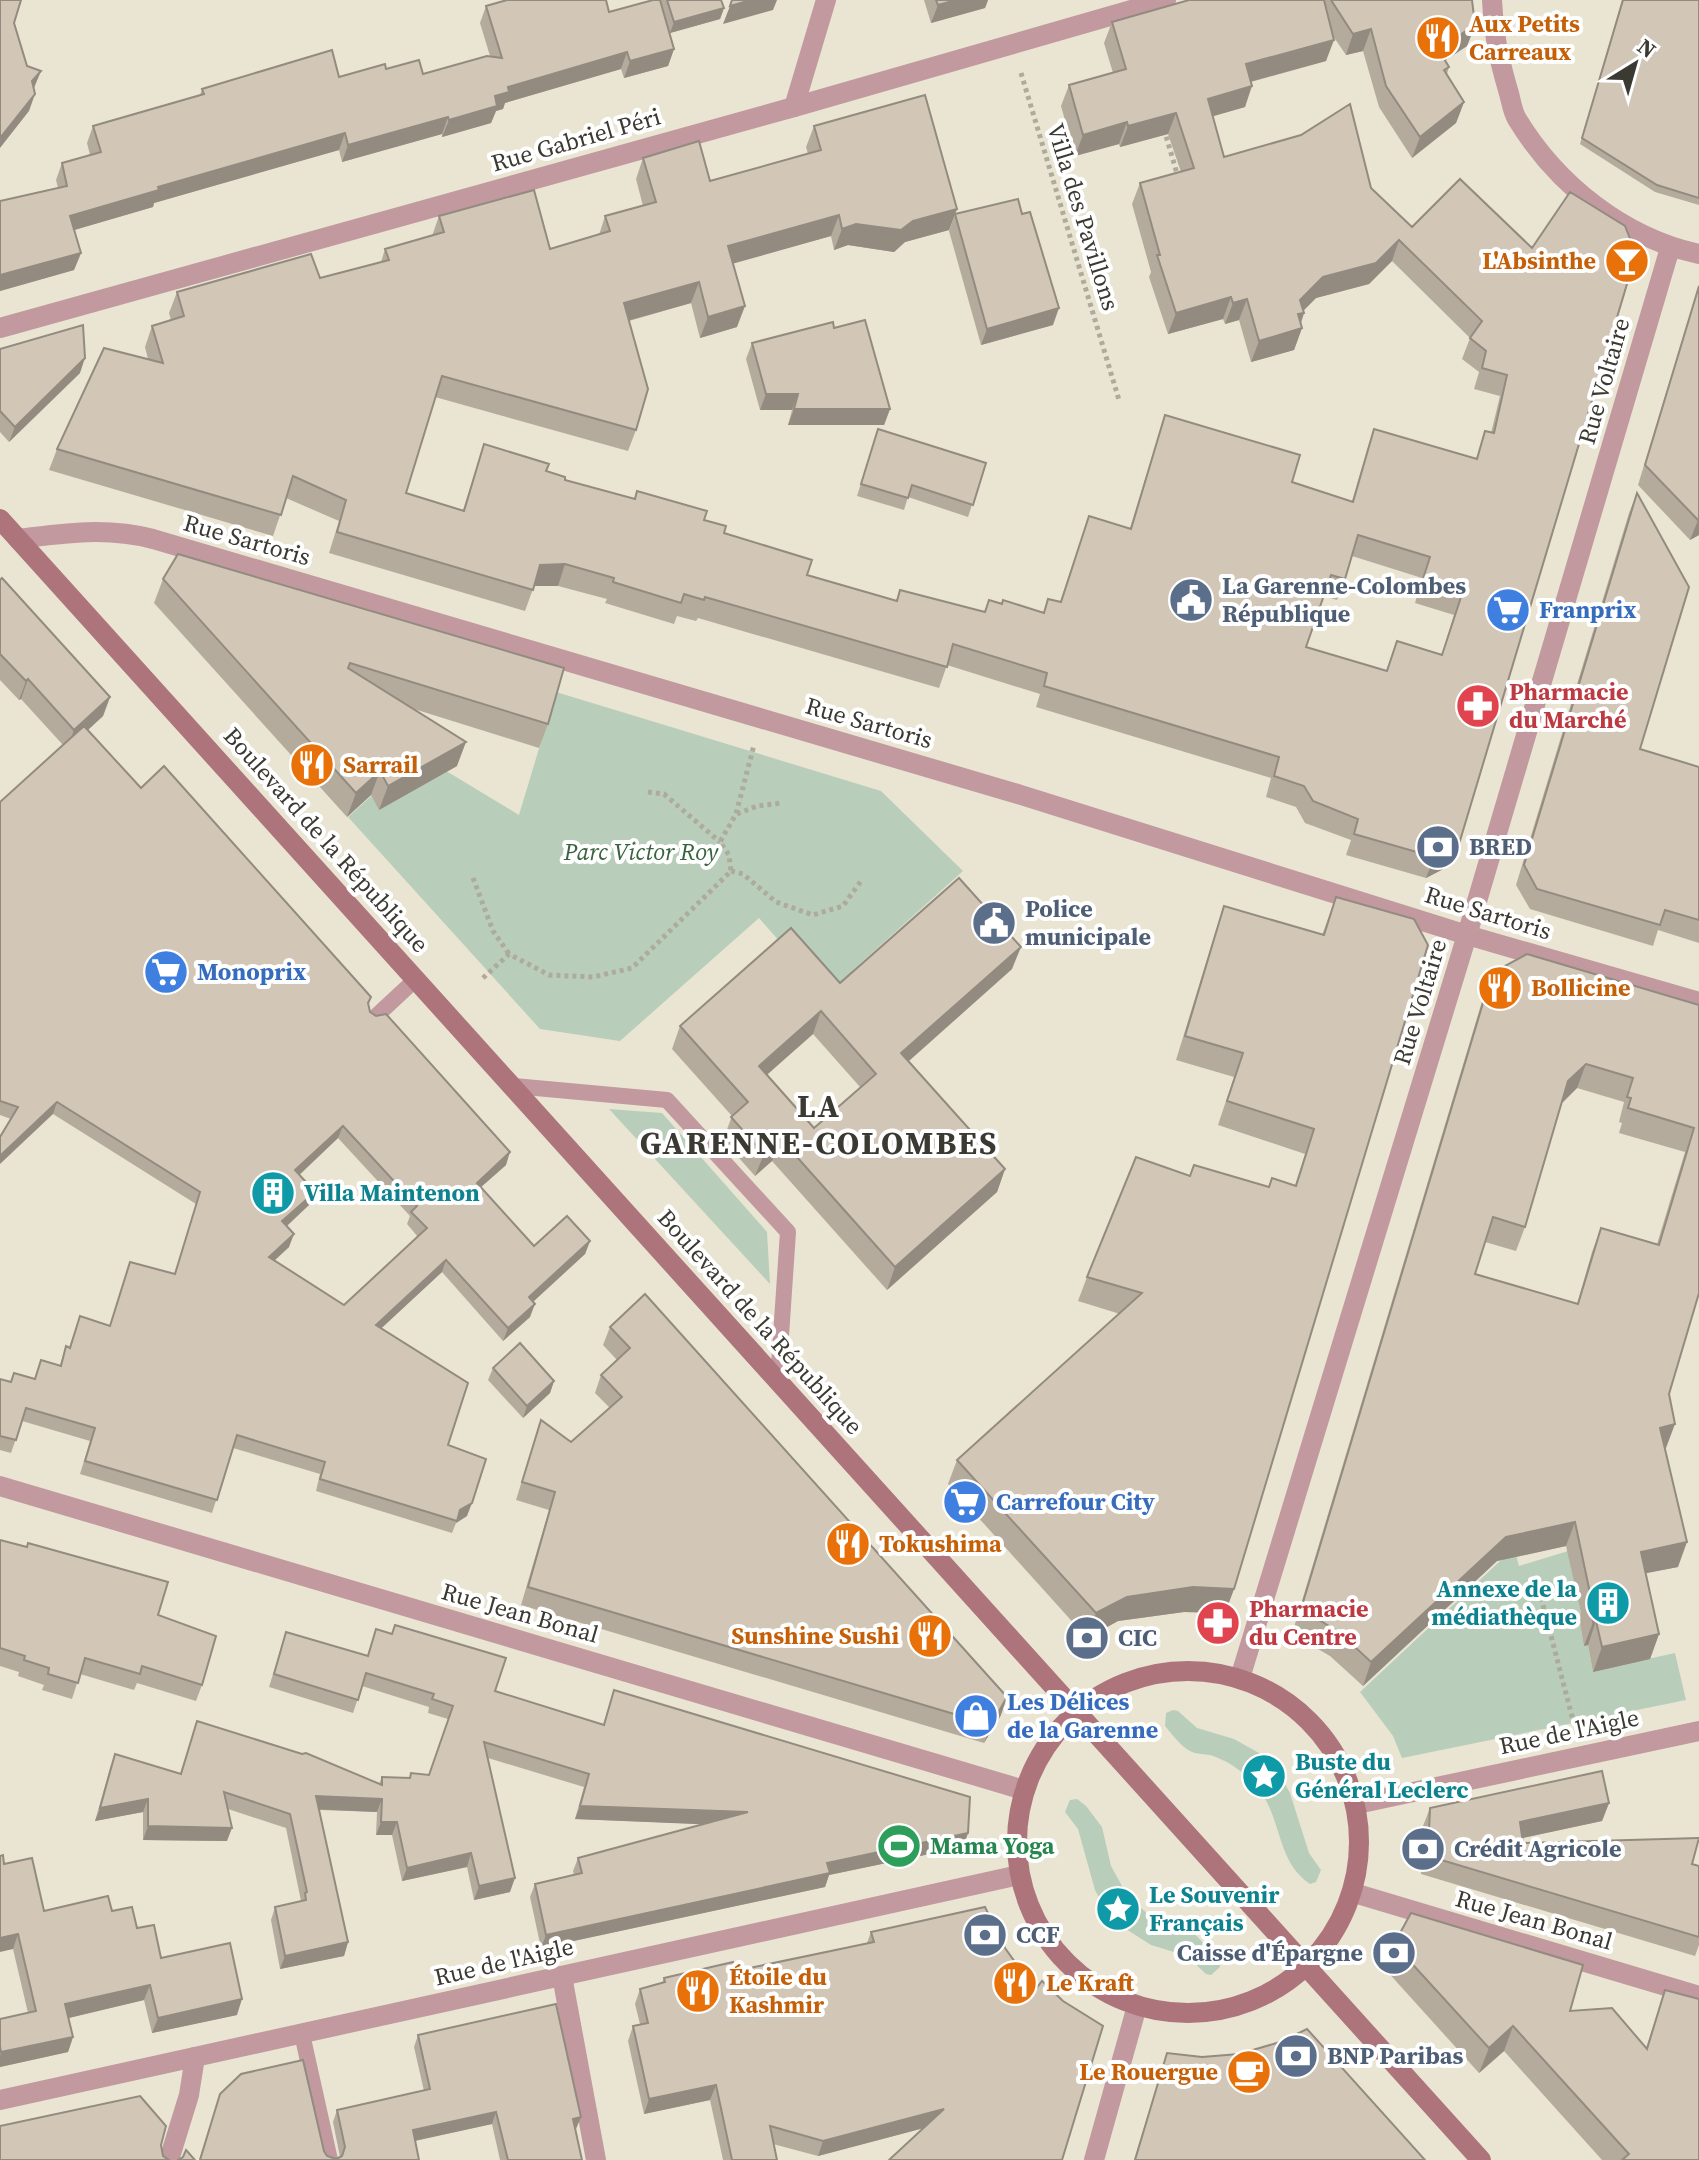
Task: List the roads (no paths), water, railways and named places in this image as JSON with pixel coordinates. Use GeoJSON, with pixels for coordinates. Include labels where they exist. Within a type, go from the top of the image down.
{"type":"FeatureCollection","features":[{"type":"Feature","properties":{"kind":"main road","name":"Boulevard de la République"},"geometry":{"type":"LineString","coordinates":[[0,519],[1481,2160]]}},
{"type":"Feature","properties":{"kind":"main road"},"geometry":{"type":"LineString","coordinates":[[1206,1671],[1240,1678],[1292,1705],[1332,1747],[1357,1804],[1361,1847],[1354,1893],[1338,1928],[1307,1968],[1264,1999],[1228,2010],[1182,2015],[1137,2006],[1095,1987],[1060,1957],[1034,1918],[1019,1875],[1016,1832],[1024,1790],[1042,1749],[1075,1713],[1104,1692],[1136,1678],[1159,1673],[1206,1671]]}},
{"type":"Feature","properties":{"kind":"street"},"geometry":{"type":"LineString","coordinates":[[794,107],[826,0]]}},
{"type":"Feature","properties":{"kind":"street","name":"Rue Gabriel Péri"},"geometry":{"type":"LineString","coordinates":[[0,328],[1166,0]]}},
{"type":"Feature","properties":{"kind":"street"},"geometry":{"type":"LineString","coordinates":[[1492,0],[1495,47],[1516,117],[1567,183],[1623,225],[1670,248],[1699,254]]}},
{"type":"Feature","properties":{"kind":"street","name":"Rue Voltaire"},"geometry":{"type":"LineString","coordinates":[[1240,1678],[1467,935],[1670,248]]}},
{"type":"Feature","properties":{"kind":"street","name":"Rue Sartoris"},"geometry":{"type":"LineString","coordinates":[[18,539],[82,531],[130,533],[1021,795],[1467,935],[1699,1002]]}},
{"type":"Feature","properties":{"kind":"street","name":"Rue Jean Bonal"},"geometry":{"type":"LineString","coordinates":[[0,1486],[1024,1790]]}},
{"type":"Feature","properties":{"kind":"street","name":"Rue de l'Aigle"},"geometry":{"type":"LineString","coordinates":[[1357,1804],[1699,1731]]}},
{"type":"Feature","properties":{"kind":"street","name":"Rue de l'Aigle"},"geometry":{"type":"LineString","coordinates":[[0,2100],[1019,1875]]}},
{"type":"Feature","properties":{"kind":"street","name":"Rue Jean Bonal"},"geometry":{"type":"LineString","coordinates":[[1354,1893],[1699,1996]]}},
{"type":"Feature","properties":{"kind":"street"},"geometry":{"type":"LineString","coordinates":[[562,1976],[596,2160]]}},
{"type":"Feature","properties":{"kind":"street"},"geometry":{"type":"LineString","coordinates":[[1094,2160],[1137,2006]]}},
{"type":"Feature","properties":{"kind":"street"},"geometry":{"type":"LineString","coordinates":[[169,2160],[189,2095],[195,2057]]}},
{"type":"Feature","properties":{"kind":"lane"},"geometry":{"type":"LineString","coordinates":[[374,1018],[416,979]]}},
{"type":"Feature","properties":{"kind":"lane"},"geometry":{"type":"LineString","coordinates":[[514,1086],[667,1100],[788,1232],[778,1380]]}},
{"type":"Feature","properties":{"kind":"lane"},"geometry":{"type":"LineString","coordinates":[[302,2034],[330,2160]]}},
{"type":"Feature","properties":{"kind":"place","name":"Aux Petits Carreaux"},"geometry":{"type":"Point","coordinates":[1438,38]}},
{"type":"Feature","properties":{"kind":"place","name":"L'Absinthe"},"geometry":{"type":"Point","coordinates":[1627,261]}},
{"type":"Feature","properties":{"kind":"place","name":"La Garenne-Colombes République"},"geometry":{"type":"Point","coordinates":[1191,600]}},
{"type":"Feature","properties":{"kind":"place","name":"Franprix"},"geometry":{"type":"Point","coordinates":[1508,610]}},
{"type":"Feature","properties":{"kind":"place","name":"Pharmacie du Marché"},"geometry":{"type":"Point","coordinates":[1478,706]}},
{"type":"Feature","properties":{"kind":"place","name":"Sarrail"},"geometry":{"type":"Point","coordinates":[312,765]}},
{"type":"Feature","properties":{"kind":"place","name":"BRED"},"geometry":{"type":"Point","coordinates":[1438,847]}},
{"type":"Feature","properties":{"kind":"place","name":"Police municipale"},"geometry":{"type":"Point","coordinates":[994,923]}},
{"type":"Feature","properties":{"kind":"place","name":"Monoprix"},"geometry":{"type":"Point","coordinates":[166,972]}},
{"type":"Feature","properties":{"kind":"place","name":"Bollicine"},"geometry":{"type":"Point","coordinates":[1500,988]}},
{"type":"Feature","properties":{"kind":"place","name":"Villa Maintenon"},"geometry":{"type":"Point","coordinates":[273,1193]}},
{"type":"Feature","properties":{"kind":"place","name":"Carrefour City"},"geometry":{"type":"Point","coordinates":[965,1502]}},
{"type":"Feature","properties":{"kind":"place","name":"Tokushima"},"geometry":{"type":"Point","coordinates":[848,1544]}},
{"type":"Feature","properties":{"kind":"place","name":"Annexe de la médiathèque"},"geometry":{"type":"Point","coordinates":[1608,1603]}},
{"type":"Feature","properties":{"kind":"place","name":"Pharmacie du Centre"},"geometry":{"type":"Point","coordinates":[1218,1623]}},
{"type":"Feature","properties":{"kind":"place","name":"Sunshine Sushi"},"geometry":{"type":"Point","coordinates":[930,1636]}},
{"type":"Feature","properties":{"kind":"place","name":"CIC"},"geometry":{"type":"Point","coordinates":[1087,1638]}},
{"type":"Feature","properties":{"kind":"place","name":"Les Délices de la Garenne"},"geometry":{"type":"Point","coordinates":[976,1716]}},
{"type":"Feature","properties":{"kind":"place","name":"Buste du Général Leclerc"},"geometry":{"type":"Point","coordinates":[1264,1776]}},
{"type":"Feature","properties":{"kind":"place","name":"Mama Yoga"},"geometry":{"type":"Point","coordinates":[899,1846]}},
{"type":"Feature","properties":{"kind":"place","name":"Crédit Agricole"},"geometry":{"type":"Point","coordinates":[1423,1849]}},
{"type":"Feature","properties":{"kind":"place","name":"Le Souvenir Français"},"geometry":{"type":"Point","coordinates":[1118,1909]}},
{"type":"Feature","properties":{"kind":"place","name":"CCF"},"geometry":{"type":"Point","coordinates":[985,1935]}},
{"type":"Feature","properties":{"kind":"place","name":"Caisse d'Épargne"},"geometry":{"type":"Point","coordinates":[1394,1953]}},
{"type":"Feature","properties":{"kind":"place","name":"Le Kraft"},"geometry":{"type":"Point","coordinates":[1015,1983]}},
{"type":"Feature","properties":{"kind":"place","name":"Étoile du Kashmir"},"geometry":{"type":"Point","coordinates":[698,1991]}},
{"type":"Feature","properties":{"kind":"place","name":"BNP Paribas"},"geometry":{"type":"Point","coordinates":[1296,2056]}},
{"type":"Feature","properties":{"kind":"place","name":"Le Rouergue"},"geometry":{"type":"Point","coordinates":[1249,2072]}},
{"type":"Feature","properties":{"kind":"district","name":"LA GARENNE-COLOMBES"},"geometry":{"type":"Point","coordinates":[819,1124]}},
{"type":"Feature","properties":{"kind":"park label","name":"Parc Victor Roy"},"geometry":{"type":"Point","coordinates":[641,852]}}]}
